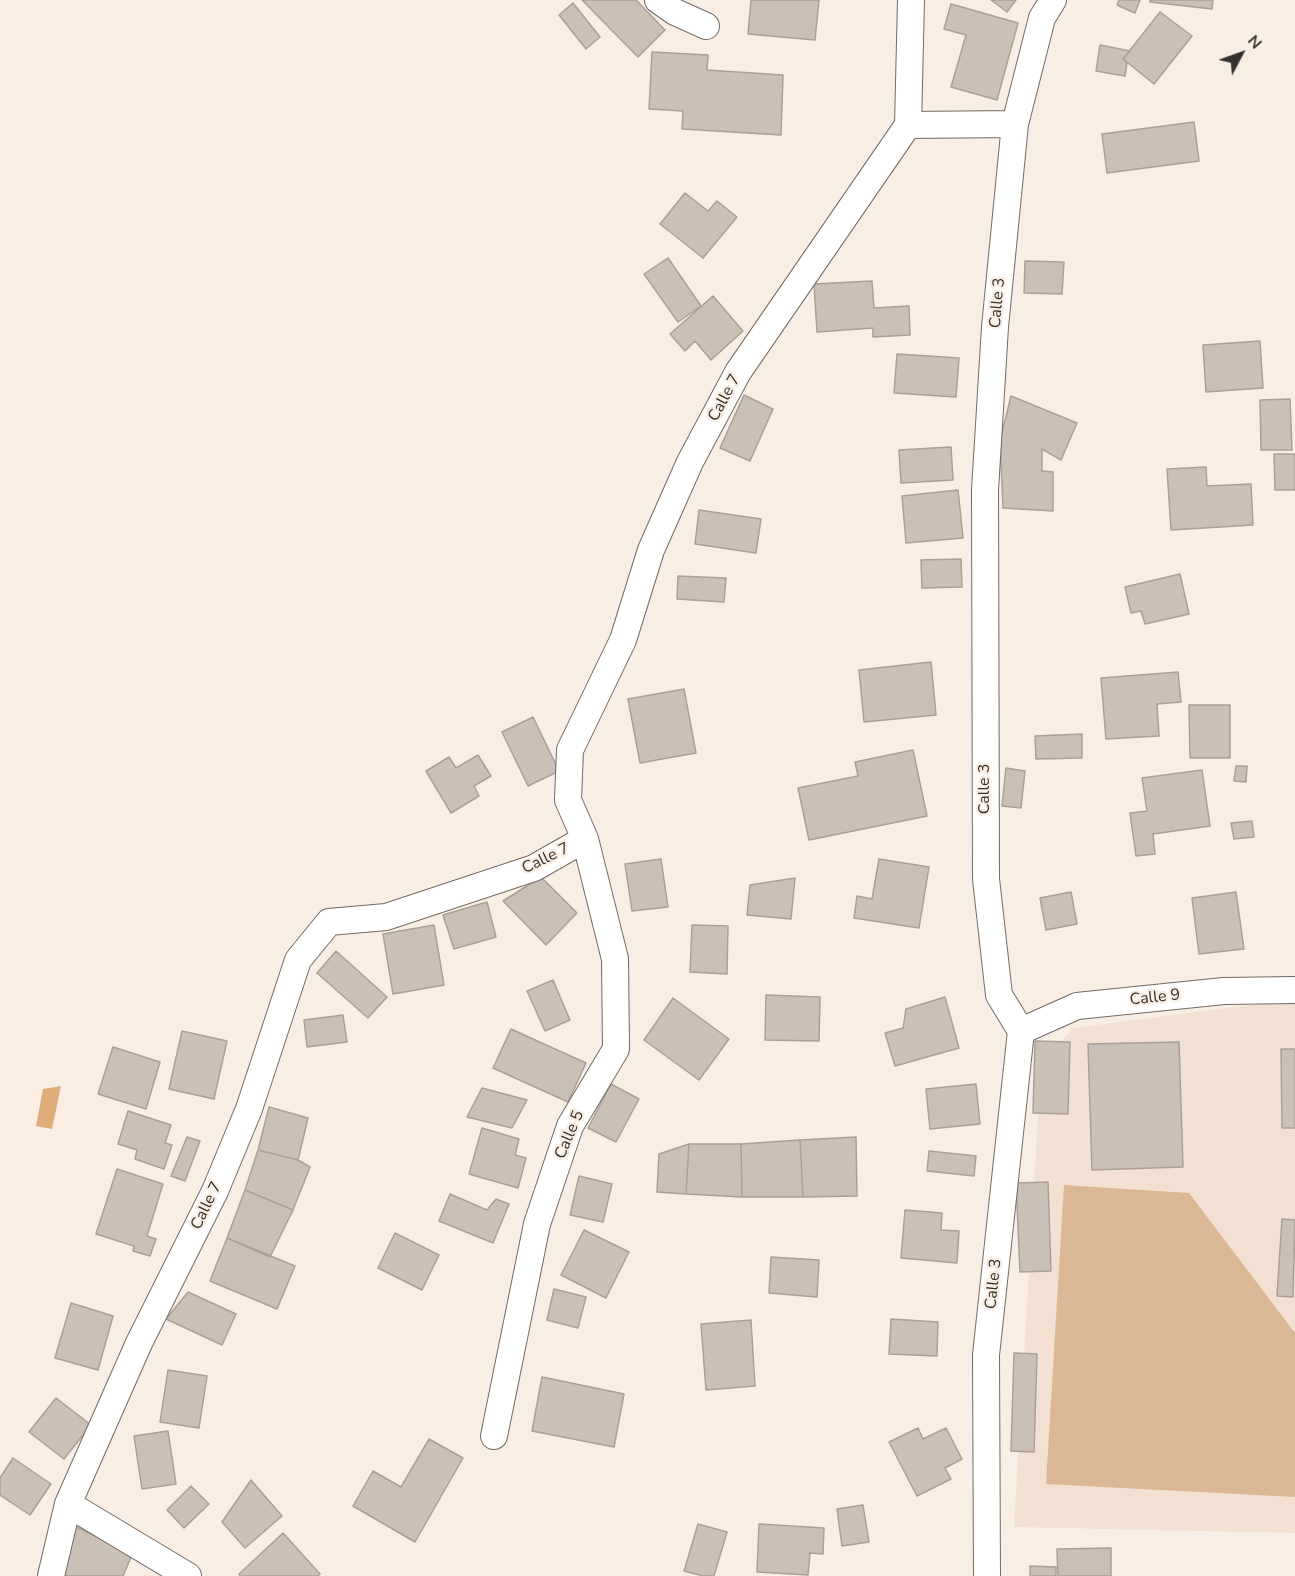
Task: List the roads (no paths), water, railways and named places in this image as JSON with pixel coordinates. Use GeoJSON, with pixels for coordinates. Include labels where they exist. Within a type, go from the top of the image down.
{"type":"FeatureCollection","features":[{"type":"Feature","properties":{"kind":"street"},"geometry":{"type":"LineString","coordinates":[[658,0],[675,12],[706,26]]}},
{"type":"Feature","properties":{"kind":"street"},"geometry":{"type":"LineString","coordinates":[[910,0],[908,125],[1015,124]]}},
{"type":"Feature","properties":{"kind":"street","name":"Calle 3"},"geometry":{"type":"LineString","coordinates":[[987,1576],[986,1355],[1021,1031],[999,995],[986,869],[985,490],[995,327],[1015,124],[1042,18],[1053,0]]}},
{"type":"Feature","properties":{"kind":"street","name":"Calle 7"},"geometry":{"type":"LineString","coordinates":[[51,1576],[68,1504],[139,1343],[224,1170],[249,1109],[298,960],[329,922],[386,917],[534,868],[585,839],[568,800],[570,750],[623,640],[651,550],[690,462],[738,372],[908,125]]}},
{"type":"Feature","properties":{"kind":"street","name":"Calle 5"},"geometry":{"type":"LineString","coordinates":[[494,1436],[537,1224],[570,1126],[616,1049],[615,959],[585,839]]}},
{"type":"Feature","properties":{"kind":"street","name":"Calle 9"},"geometry":{"type":"LineString","coordinates":[[1021,1031],[1077,1006],[1224,991],[1295,990]]}},
{"type":"Feature","properties":{"kind":"street"},"geometry":{"type":"LineString","coordinates":[[68,1504],[188,1576]]}}]}
